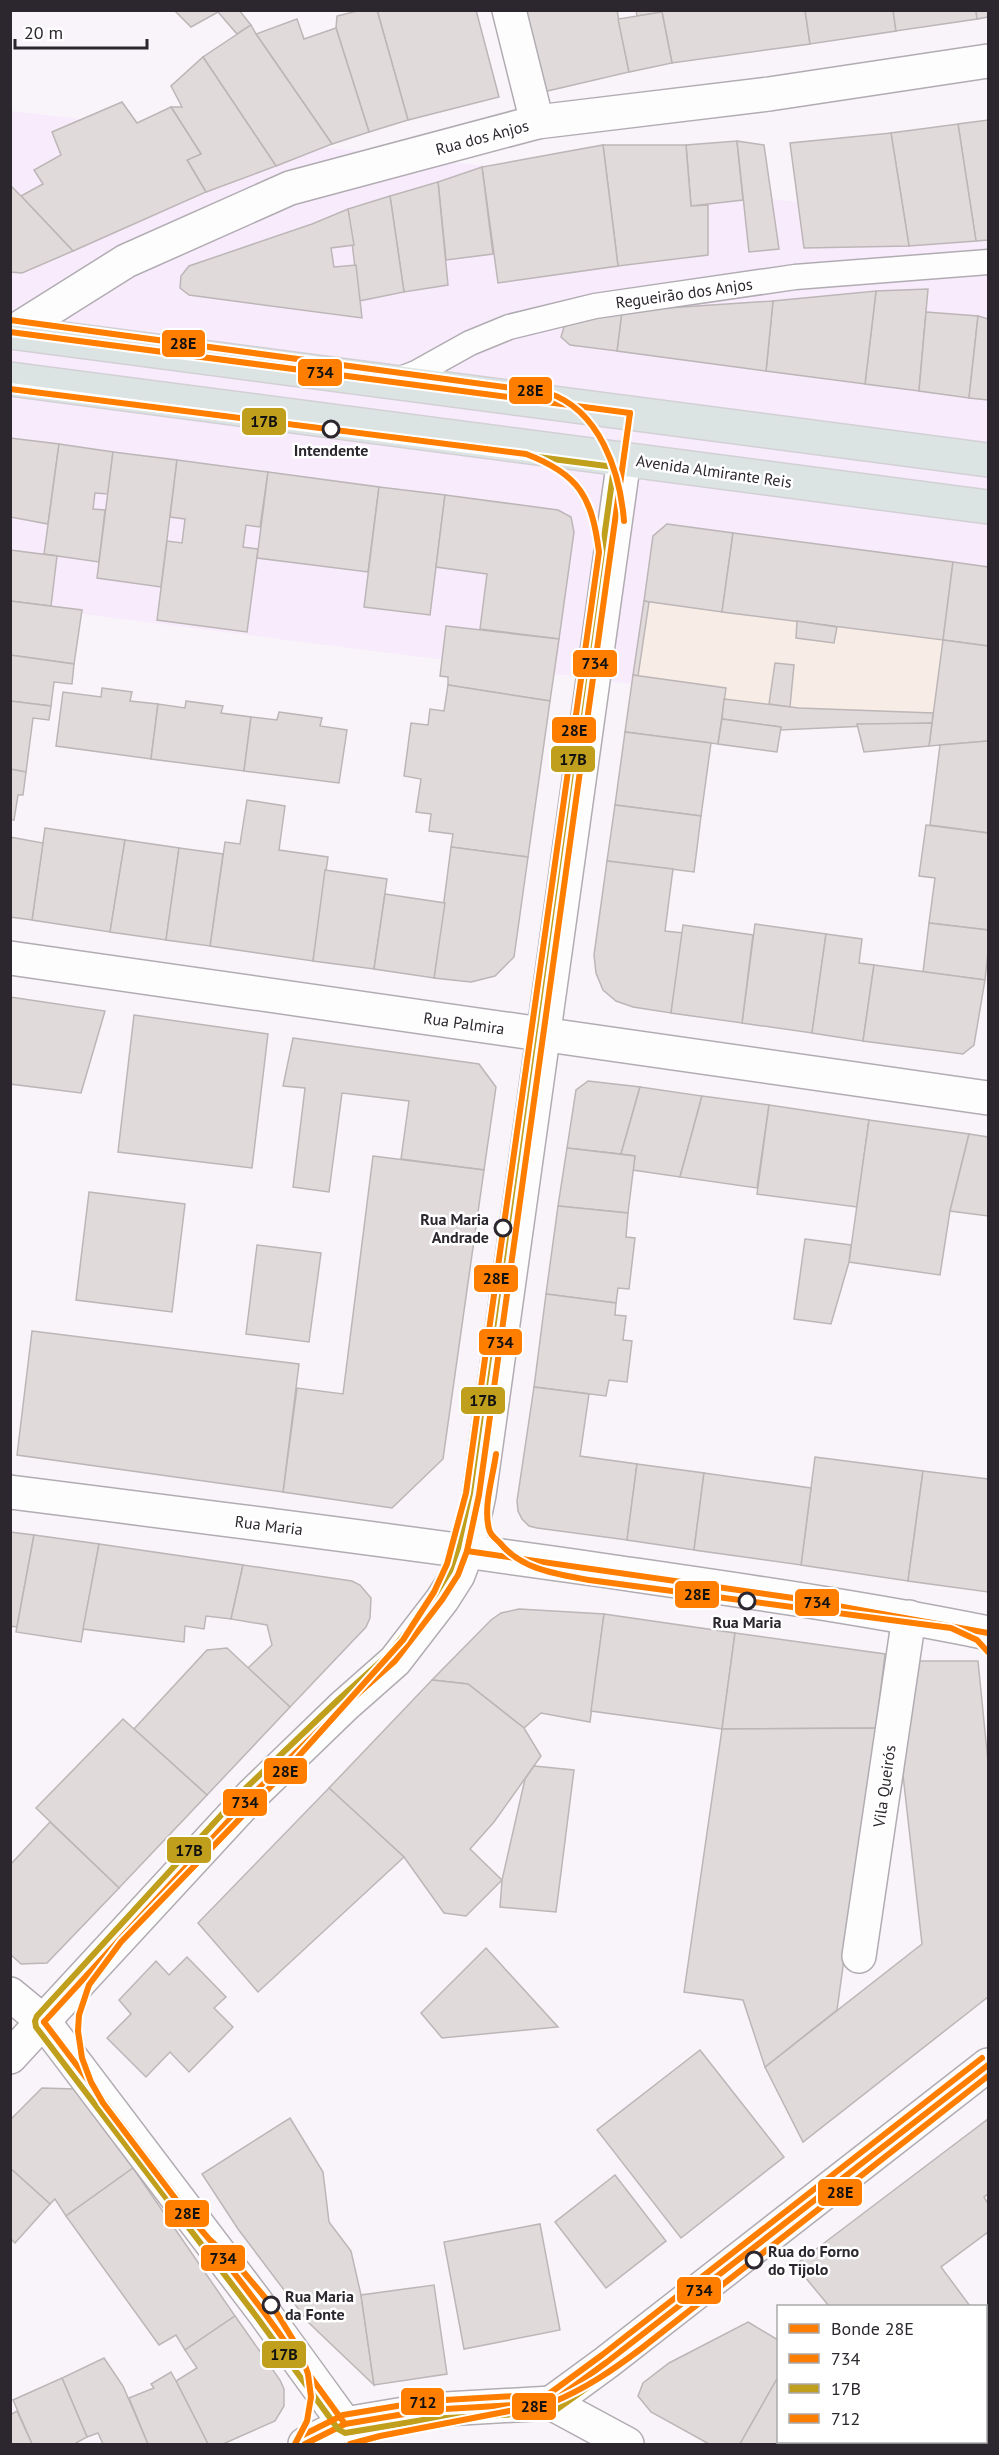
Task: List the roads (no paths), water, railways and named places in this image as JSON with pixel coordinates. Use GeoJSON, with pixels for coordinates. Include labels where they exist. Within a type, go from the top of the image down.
{"type":"FeatureCollection","features":[{"type":"Feature","properties":{"kind":"main road"},"geometry":{"type":"LineString","coordinates":[[11,333],[988,460]]}},
{"type":"Feature","properties":{"kind":"main road","name":"Avenida Almirante Reis"},"geometry":{"type":"LineString","coordinates":[[10,379],[988,507]]}},
{"type":"Feature","properties":{"kind":"main road"},"geometry":{"type":"LineString","coordinates":[[624,459],[630,413]]}},
{"type":"Feature","properties":{"kind":"street"},"geometry":{"type":"LineString","coordinates":[[509,10],[537,122]]}},
{"type":"Feature","properties":{"kind":"street","name":"Rua dos Anjos"},"geometry":{"type":"LineString","coordinates":[[11,333],[126,261],[290,188],[537,122],[769,94],[988,61]]}},
{"type":"Feature","properties":{"kind":"street"},"geometry":{"type":"LineString","coordinates":[[10,2057],[253,1794],[344,1706],[395,1661],[442,1600],[458,1575],[467,1551],[479,1495],[624,459]]}},
{"type":"Feature","properties":{"kind":"street","name":"Rua Palmira"},"geometry":{"type":"LineString","coordinates":[[10,958],[988,1098]]}},
{"type":"Feature","properties":{"kind":"street","name":"Rua Maria"},"geometry":{"type":"LineString","coordinates":[[10,1492],[467,1551],[909,1617],[988,1633]]}},
{"type":"Feature","properties":{"kind":"street","name":"Vila Queirós"},"geometry":{"type":"LineString","coordinates":[[859,1956],[909,1617]]}},
{"type":"Feature","properties":{"kind":"street"},"geometry":{"type":"LineString","coordinates":[[10,1994],[44,2022],[256,2302],[345,2424]]}},
{"type":"Feature","properties":{"kind":"street"},"geometry":{"type":"LineString","coordinates":[[551,2403],[607,2362],[988,2065]]}},
{"type":"Feature","properties":{"kind":"street"},"geometry":{"type":"LineString","coordinates":[[304,2445],[345,2424],[428,2410],[551,2403],[627,2445]]}},
{"type":"Feature","properties":{"kind":"lane","name":"Regueirão dos Anjos"},"geometry":{"type":"LineString","coordinates":[[393,382],[416,373],[508,327],[595,306],[795,277],[988,262]]}},
{"type":"Feature","properties":{"kind":"tram line","name":"28E"},"geometry":{"type":"LineString","coordinates":[[10,320],[548,393],[566,401],[594,428],[612,463],[622,502],[624,521]]}},
{"type":"Feature","properties":{"kind":"tram line","name":"28E"},"geometry":{"type":"LineString","coordinates":[[10,389],[526,454],[559,470],[580,490],[592,516],[599,552],[466,1493],[447,1564],[434,1592],[403,1640],[279,1778],[121,1942],[89,1985],[79,2015],[78,2031],[82,2058],[91,2082],[103,2103],[184,2210],[209,2239],[241,2269],[273,2307],[300,2351],[308,2374],[311,2397],[307,2421],[295,2444]]}},
{"type":"Feature","properties":{"kind":"tram line","name":"28E"},"geometry":{"type":"LineString","coordinates":[[496,1454],[487,1511],[490,1531],[493,1537],[509,1552],[529,1565],[553,1573],[589,1580],[951,1628],[977,1640],[988,1652]]}},
{"type":"Feature","properties":{"kind":"tram line","name":"28E"},"geometry":{"type":"LineString","coordinates":[[350,2444],[380,2436],[551,2403],[587,2385],[642,2348],[988,2076]]}},
{"type":"Feature","properties":{"kind":"place","name":"Intendente"},"geometry":{"type":"Point","coordinates":[331,429]}},
{"type":"Feature","properties":{"kind":"place","name":"Rua Maria Andrade"},"geometry":{"type":"Point","coordinates":[503,1228]}},
{"type":"Feature","properties":{"kind":"place","name":"Rua Maria"},"geometry":{"type":"Point","coordinates":[747,1601]}},
{"type":"Feature","properties":{"kind":"place","name":"Rua do Forno do Tijolo"},"geometry":{"type":"Point","coordinates":[754,2260]}},
{"type":"Feature","properties":{"kind":"place","name":"Rua Maria da Fonte"},"geometry":{"type":"Point","coordinates":[271,2305]}}]}
